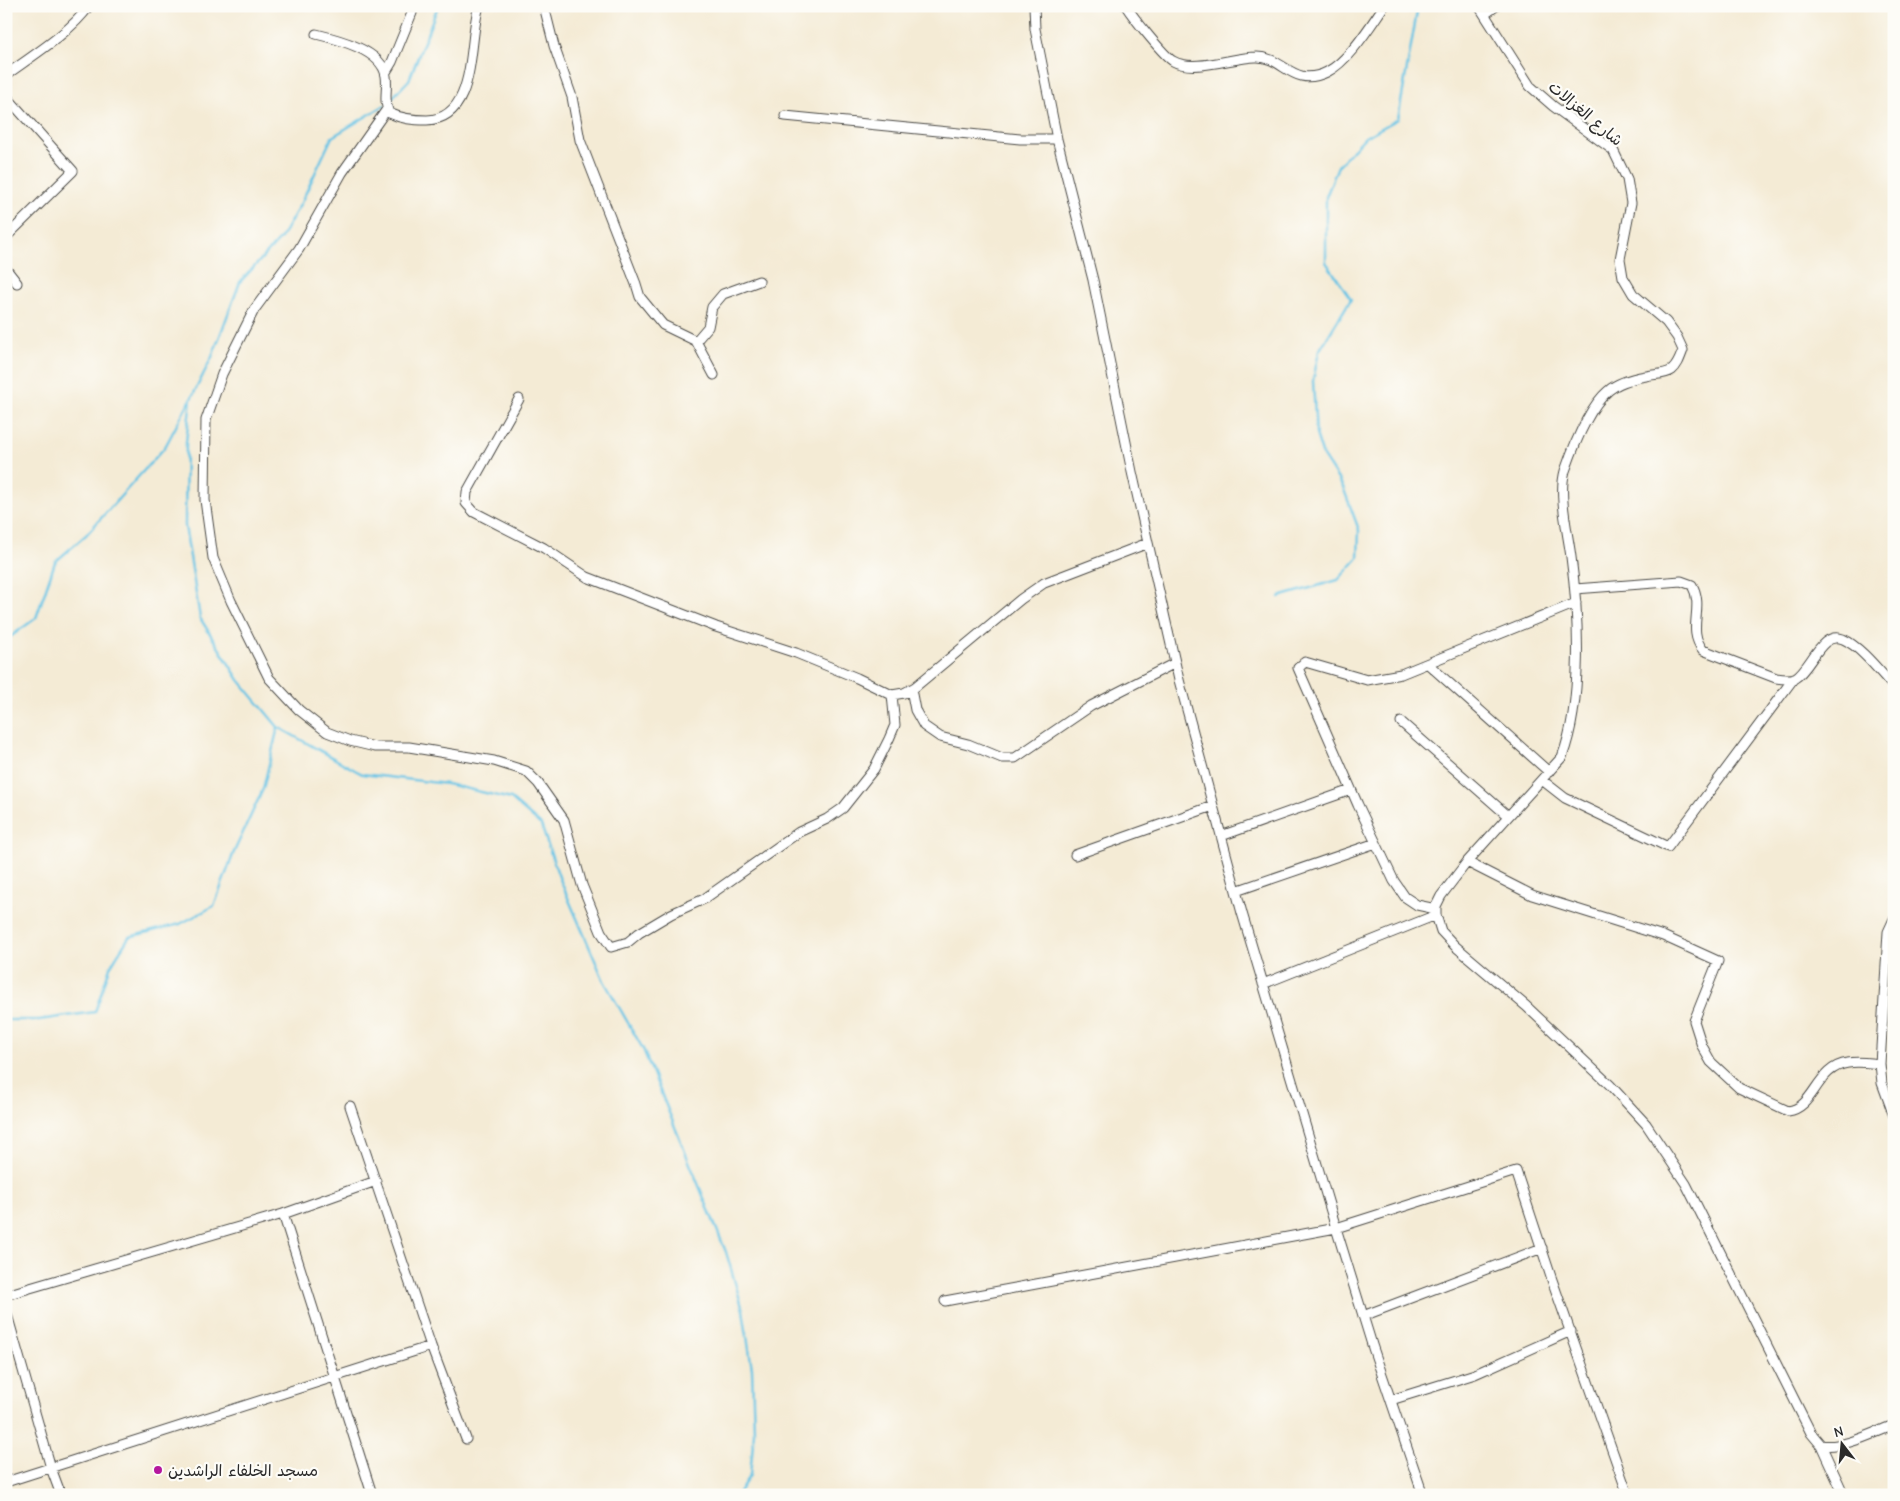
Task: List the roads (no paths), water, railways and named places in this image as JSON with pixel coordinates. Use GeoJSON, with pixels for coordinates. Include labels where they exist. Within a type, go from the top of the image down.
{"type":"FeatureCollection","features":[{"type":"Feature","properties":{"kind":"street"},"geometry":{"type":"LineString","coordinates":[[6,75],[82,15],[88,6]]}},
{"type":"Feature","properties":{"kind":"street"},"geometry":{"type":"LineString","coordinates":[[386,72],[412,13],[412,6]]}},
{"type":"Feature","properties":{"kind":"street"},"geometry":{"type":"LineString","coordinates":[[316,34],[348,42],[360,48],[379,63],[386,72],[387,83],[384,97],[388,111],[400,118],[436,120],[452,112],[463,95],[479,6]]}},
{"type":"Feature","properties":{"kind":"street"},"geometry":{"type":"LineString","coordinates":[[544,6],[554,46],[572,97],[580,140],[636,284],[637,291],[651,313],[662,325],[696,341],[714,375]]}},
{"type":"Feature","properties":{"kind":"street"},"geometry":{"type":"LineString","coordinates":[[1034,6],[1035,29],[1057,139],[1093,280],[1175,663],[1236,892],[1263,984],[1363,1316],[1423,1495]]}},
{"type":"Feature","properties":{"kind":"street"},"geometry":{"type":"LineString","coordinates":[[1126,6],[1173,61],[1191,66],[1258,56],[1270,60],[1292,73],[1307,78],[1327,72],[1344,59],[1384,6]]}},
{"type":"Feature","properties":{"kind":"street","name":"شارع الغزالات"},"geometry":{"type":"LineString","coordinates":[[1479,6],[1530,86],[1553,106],[1613,150],[1627,179],[1631,202],[1620,258],[1623,277],[1633,294],[1666,322],[1677,337],[1683,350],[1679,362],[1671,370],[1623,383],[1608,390],[1598,401],[1585,425],[1565,473],[1563,495],[1575,589]]}},
{"type":"Feature","properties":{"kind":"street"},"geometry":{"type":"LineString","coordinates":[[1485,14],[1496,6]]}},
{"type":"Feature","properties":{"kind":"street"},"geometry":{"type":"LineString","coordinates":[[6,96],[73,171],[6,237]]}},
{"type":"Feature","properties":{"kind":"street"},"geometry":{"type":"LineString","coordinates":[[388,111],[342,173],[300,249],[254,310],[222,374],[206,420],[206,500],[213,558],[230,601],[269,678],[299,710],[327,732],[350,741],[375,747],[409,747],[484,760],[526,771],[538,783],[564,820],[582,885],[601,932],[610,947],[628,942],[639,933],[671,914],[704,899],[799,832],[827,819],[843,808],[874,769],[896,725],[892,695]]}},
{"type":"Feature","properties":{"kind":"street"},"geometry":{"type":"LineString","coordinates":[[785,116],[1020,139],[1057,139]]}},
{"type":"Feature","properties":{"kind":"street"},"geometry":{"type":"LineString","coordinates":[[6,270],[17,283]]}},
{"type":"Feature","properties":{"kind":"street"},"geometry":{"type":"LineString","coordinates":[[696,341],[708,327],[712,307],[723,294],[759,281]]}},
{"type":"Feature","properties":{"kind":"street"},"geometry":{"type":"LineString","coordinates":[[520,399],[467,492],[466,503],[474,512],[544,548],[587,577],[716,627],[796,653],[857,678],[892,695],[904,693],[911,689],[1021,599],[1044,584],[1148,543]]}},
{"type":"Feature","properties":{"kind":"street"},"geometry":{"type":"LineString","coordinates":[[1794,678],[1776,678],[1703,650],[1697,642],[1695,633],[1698,604],[1697,593],[1692,585],[1681,581],[1575,589],[1574,707],[1570,738],[1562,757],[1467,862],[1442,896],[1436,912],[1441,931],[1455,946],[1526,1006],[1610,1085],[1646,1124],[1686,1184],[1811,1433],[1821,1445],[1844,1495]]}},
{"type":"Feature","properties":{"kind":"street"},"geometry":{"type":"LineString","coordinates":[[1436,912],[1418,905],[1405,896],[1394,881],[1351,790],[1298,668],[1305,662],[1367,680],[1401,674],[1576,603]]}},
{"type":"Feature","properties":{"kind":"street"},"geometry":{"type":"LineString","coordinates":[[1542,780],[1565,798],[1668,847],[1794,678],[1802,673],[1825,641],[1834,637],[1842,639],[1853,646],[1894,687]]}},
{"type":"Feature","properties":{"kind":"street"},"geometry":{"type":"LineString","coordinates":[[911,689],[915,710],[924,726],[940,737],[968,744],[1002,758],[1015,758],[1091,706],[1175,663]]}},
{"type":"Feature","properties":{"kind":"street"},"geometry":{"type":"LineString","coordinates":[[1428,664],[1549,772]]}},
{"type":"Feature","properties":{"kind":"street"},"geometry":{"type":"LineString","coordinates":[[1401,722],[1508,816]]}},
{"type":"Feature","properties":{"kind":"street"},"geometry":{"type":"LineString","coordinates":[[1221,836],[1351,790]]}},
{"type":"Feature","properties":{"kind":"street"},"geometry":{"type":"LineString","coordinates":[[1075,856],[1213,806]]}},
{"type":"Feature","properties":{"kind":"street"},"geometry":{"type":"LineString","coordinates":[[1236,892],[1376,843]]}},
{"type":"Feature","properties":{"kind":"street"},"geometry":{"type":"LineString","coordinates":[[1467,862],[1532,894],[1663,936],[1718,961],[1694,1021],[1702,1046],[1711,1062],[1739,1088],[1788,1111],[1794,1110],[1801,1108],[1807,1102],[1820,1080],[1831,1070],[1846,1063],[1880,1064]]}},
{"type":"Feature","properties":{"kind":"street"},"geometry":{"type":"LineString","coordinates":[[1263,984],[1436,912]]}},
{"type":"Feature","properties":{"kind":"street"},"geometry":{"type":"LineString","coordinates":[[1894,919],[1888,932],[1880,1064],[1882,1083],[1894,1116]]}},
{"type":"Feature","properties":{"kind":"street"},"geometry":{"type":"LineString","coordinates":[[350,1106],[431,1346],[466,1439]]}},
{"type":"Feature","properties":{"kind":"street"},"geometry":{"type":"LineString","coordinates":[[945,1302],[1336,1228],[1516,1171],[1628,1495]]}},
{"type":"Feature","properties":{"kind":"street"},"geometry":{"type":"LineString","coordinates":[[6,1295],[283,1214],[376,1182]]}},
{"type":"Feature","properties":{"kind":"street"},"geometry":{"type":"LineString","coordinates":[[283,1214],[371,1491]]}},
{"type":"Feature","properties":{"kind":"street"},"geometry":{"type":"LineString","coordinates":[[1363,1316],[1542,1248]]}},
{"type":"Feature","properties":{"kind":"street"},"geometry":{"type":"LineString","coordinates":[[6,1311],[51,1468],[61,1495]]}},
{"type":"Feature","properties":{"kind":"street"},"geometry":{"type":"LineString","coordinates":[[1391,1400],[1475,1374],[1571,1331]]}},
{"type":"Feature","properties":{"kind":"street"},"geometry":{"type":"LineString","coordinates":[[6,1482],[431,1346]]}},
{"type":"Feature","properties":{"kind":"street"},"geometry":{"type":"LineString","coordinates":[[1821,1445],[1830,1447],[1840,1445],[1894,1425]]}},
{"type":"Feature","properties":{"kind":"waterway"},"geometry":{"type":"LineString","coordinates":[[389,101],[409,80],[438,6]]}},
{"type":"Feature","properties":{"kind":"waterway"},"geometry":{"type":"LineString","coordinates":[[1279,597],[1338,580],[1358,558],[1359,530],[1343,487],[1323,456],[1316,434],[1313,381],[1319,351],[1351,299],[1326,262],[1326,197],[1338,166],[1365,137],[1398,119],[1418,6]]}},
{"type":"Feature","properties":{"kind":"waterway"},"geometry":{"type":"LineString","coordinates":[[385,105],[332,137],[301,203],[281,238],[240,282],[212,357],[191,399],[186,442],[185,526],[200,618],[239,680],[278,727],[362,774],[447,784],[511,799],[541,825],[559,877],[604,981],[643,1049],[726,1252],[743,1310],[752,1369],[754,1432],[750,1475],[737,1495]]}},
{"type":"Feature","properties":{"kind":"waterway"},"geometry":{"type":"LineString","coordinates":[[6,640],[36,618],[55,562],[86,535],[165,447],[189,402]]}},
{"type":"Feature","properties":{"kind":"waterway"},"geometry":{"type":"LineString","coordinates":[[6,1020],[39,1020],[95,1012],[110,967],[129,937],[180,924],[214,906],[234,852],[263,789],[278,727]]}},
{"type":"Feature","properties":{"kind":"place","name":"مسجد الخلفاء الراشدين"},"geometry":{"type":"Point","coordinates":[158,1470]}}]}
